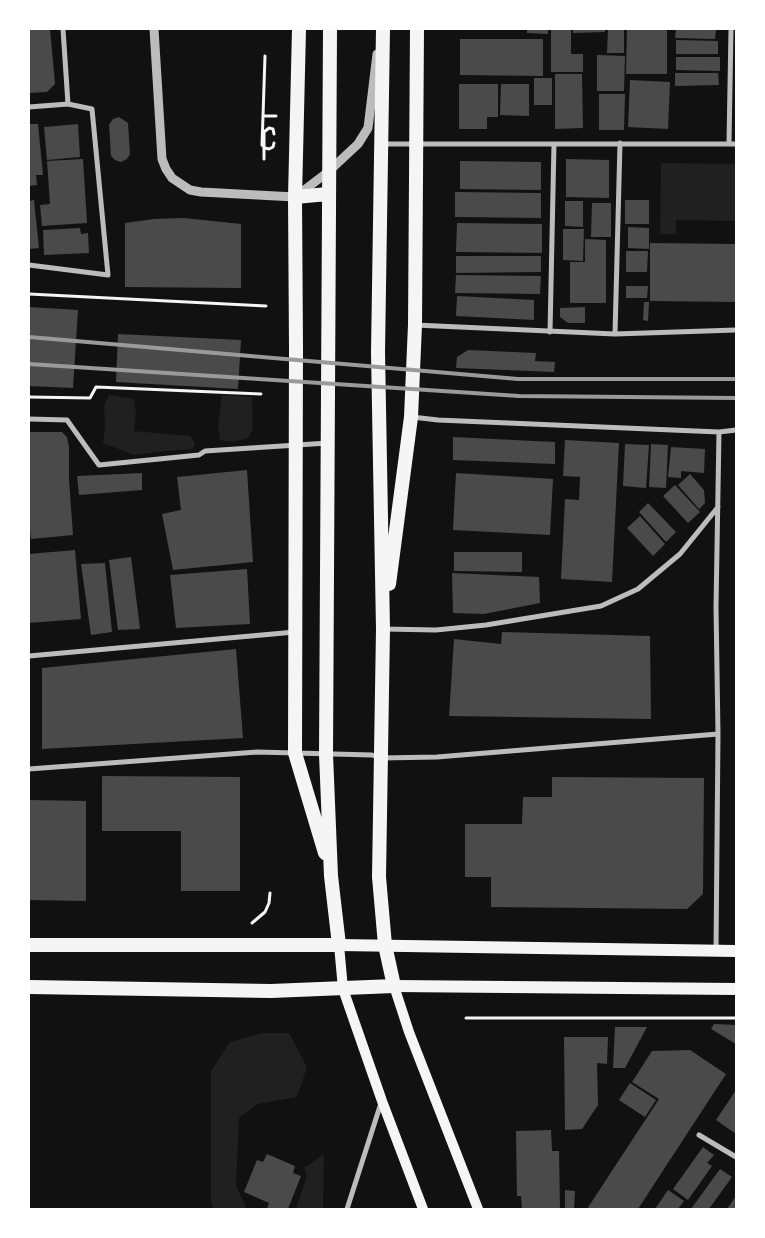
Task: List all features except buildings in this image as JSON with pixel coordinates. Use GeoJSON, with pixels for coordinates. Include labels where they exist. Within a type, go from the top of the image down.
{"type":"FeatureCollection","features":[{"type":"Feature","properties":{"kind":"highway"},"geometry":{"type":"LineString","coordinates":[[298,29],[295,197],[296,753],[332,876]]}},
{"type":"Feature","properties":{"kind":"highway"},"geometry":{"type":"LineString","coordinates":[[29,945],[339,946],[332,876],[326,754],[330,29]]}},
{"type":"Feature","properties":{"kind":"highway"},"geometry":{"type":"LineString","coordinates":[[29,987],[271,991],[394,986],[386,945],[379,877],[383,630],[378,352],[382,144],[381,29]]}},
{"type":"Feature","properties":{"kind":"highway"},"geometry":{"type":"LineString","coordinates":[[383,630],[411,417],[415,325],[417,29]]}},
{"type":"Feature","properties":{"kind":"highway"},"geometry":{"type":"LineString","coordinates":[[295,197],[328,194]]}},
{"type":"Feature","properties":{"kind":"main road"},"geometry":{"type":"LineString","coordinates":[[423,1209],[382,1101],[343,989],[339,946],[386,945],[463,948],[736,951]]}},
{"type":"Feature","properties":{"kind":"main road"},"geometry":{"type":"LineString","coordinates":[[478,1209],[409,1032],[394,986],[736,989]]}},
{"type":"Feature","properties":{"kind":"street"},"geometry":{"type":"LineString","coordinates":[[63,29],[68,104]]}},
{"type":"Feature","properties":{"kind":"street"},"geometry":{"type":"LineString","coordinates":[[154,29],[160,149],[166,169],[172,178],[190,190],[201,192],[295,197],[328,172],[358,144],[368,128],[381,29]]}},
{"type":"Feature","properties":{"kind":"street"},"geometry":{"type":"LineString","coordinates":[[729,143],[730,29]]}},
{"type":"Feature","properties":{"kind":"street"},"geometry":{"type":"LineString","coordinates":[[29,107],[68,104],[92,109],[108,275],[29,265]]}},
{"type":"Feature","properties":{"kind":"street"},"geometry":{"type":"LineString","coordinates":[[615,334],[620,143]]}},
{"type":"Feature","properties":{"kind":"street"},"geometry":{"type":"LineString","coordinates":[[382,144],[736,144]]}},
{"type":"Feature","properties":{"kind":"street"},"geometry":{"type":"LineString","coordinates":[[550,332],[554,144]]}},
{"type":"Feature","properties":{"kind":"street"},"geometry":{"type":"LineString","coordinates":[[415,325],[615,334],[736,330]]}},
{"type":"Feature","properties":{"kind":"street"},"geometry":{"type":"LineString","coordinates":[[411,417],[719,432],[736,430]]}},
{"type":"Feature","properties":{"kind":"street"},"geometry":{"type":"LineString","coordinates":[[29,420],[67,420],[99,465],[199,455],[205,451],[328,443]]}},
{"type":"Feature","properties":{"kind":"street"},"geometry":{"type":"LineString","coordinates":[[716,951],[718,734],[716,607],[719,432]]}},
{"type":"Feature","properties":{"kind":"street"},"geometry":{"type":"LineString","coordinates":[[383,630],[436,630],[486,625],[600,606],[638,589],[680,554],[718,507]]}},
{"type":"Feature","properties":{"kind":"street"},"geometry":{"type":"LineString","coordinates":[[29,656],[296,632]]}},
{"type":"Feature","properties":{"kind":"street"},"geometry":{"type":"LineString","coordinates":[[29,769],[257,752],[372,755],[381,758],[437,757],[718,734]]}},
{"type":"Feature","properties":{"kind":"street"},"geometry":{"type":"LineString","coordinates":[[347,1209],[382,1101]]}},
{"type":"Feature","properties":{"kind":"street"},"geometry":{"type":"LineString","coordinates":[[699,1135],[736,1157]]}},
{"type":"Feature","properties":{"kind":"path"},"geometry":{"type":"LineString","coordinates":[[263,116],[265,56]]}},
{"type":"Feature","properties":{"kind":"path"},"geometry":{"type":"LineString","coordinates":[[263,122],[262,145],[265,148],[273,147],[274,132],[269,128],[264,132],[264,141],[264,150],[264,159]]}},
{"type":"Feature","properties":{"kind":"path"},"geometry":{"type":"LineString","coordinates":[[29,294],[266,306]]}},
{"type":"Feature","properties":{"kind":"path"},"geometry":{"type":"LineString","coordinates":[[29,397],[90,398],[96,387],[261,394]]}},
{"type":"Feature","properties":{"kind":"path"},"geometry":{"type":"LineString","coordinates":[[246,926],[265,912],[269,903],[270,893]]}},
{"type":"Feature","properties":{"kind":"path"},"geometry":{"type":"LineString","coordinates":[[466,1018],[736,1018]]}},
{"type":"Feature","properties":{"kind":"shaded area"},"geometry":{"type":"Polygon","coordinates":[[[661,163],[736,164],[736,221],[676,220],[676,234],[660,234],[661,163]]]}},
{"type":"Feature","properties":{"kind":"shaded area"},"geometry":{"type":"Polygon","coordinates":[[[109,395],[134,399],[136,413],[134,431],[190,436],[195,443],[193,449],[134,455],[103,443],[105,426],[104,406],[109,395]]]}},
{"type":"Feature","properties":{"kind":"shaded area"},"geometry":{"type":"Polygon","coordinates":[[[222,395],[252,397],[253,429],[248,438],[234,442],[220,440],[218,425],[222,395]]]}},
{"type":"Feature","properties":{"kind":"shaded area"},"geometry":{"type":"Polygon","coordinates":[[[262,1033],[289,1033],[307,1067],[297,1097],[257,1104],[239,1118],[236,1186],[247,1209],[214,1209],[211,1202],[211,1071],[230,1042],[262,1033]]]}},
{"type":"Feature","properties":{"kind":"shaded area"},"geometry":{"type":"Polygon","coordinates":[[[324,1154],[323,1209],[296,1209],[307,1175],[304,1168],[324,1154]]]}},
{"type":"Feature","properties":{"kind":"railway"},"geometry":{"type":"LineString","coordinates":[[29,337],[518,379],[736,379]]}},
{"type":"Feature","properties":{"kind":"railway"},"geometry":{"type":"LineString","coordinates":[[29,364],[519,396],[736,398]]}}]}
